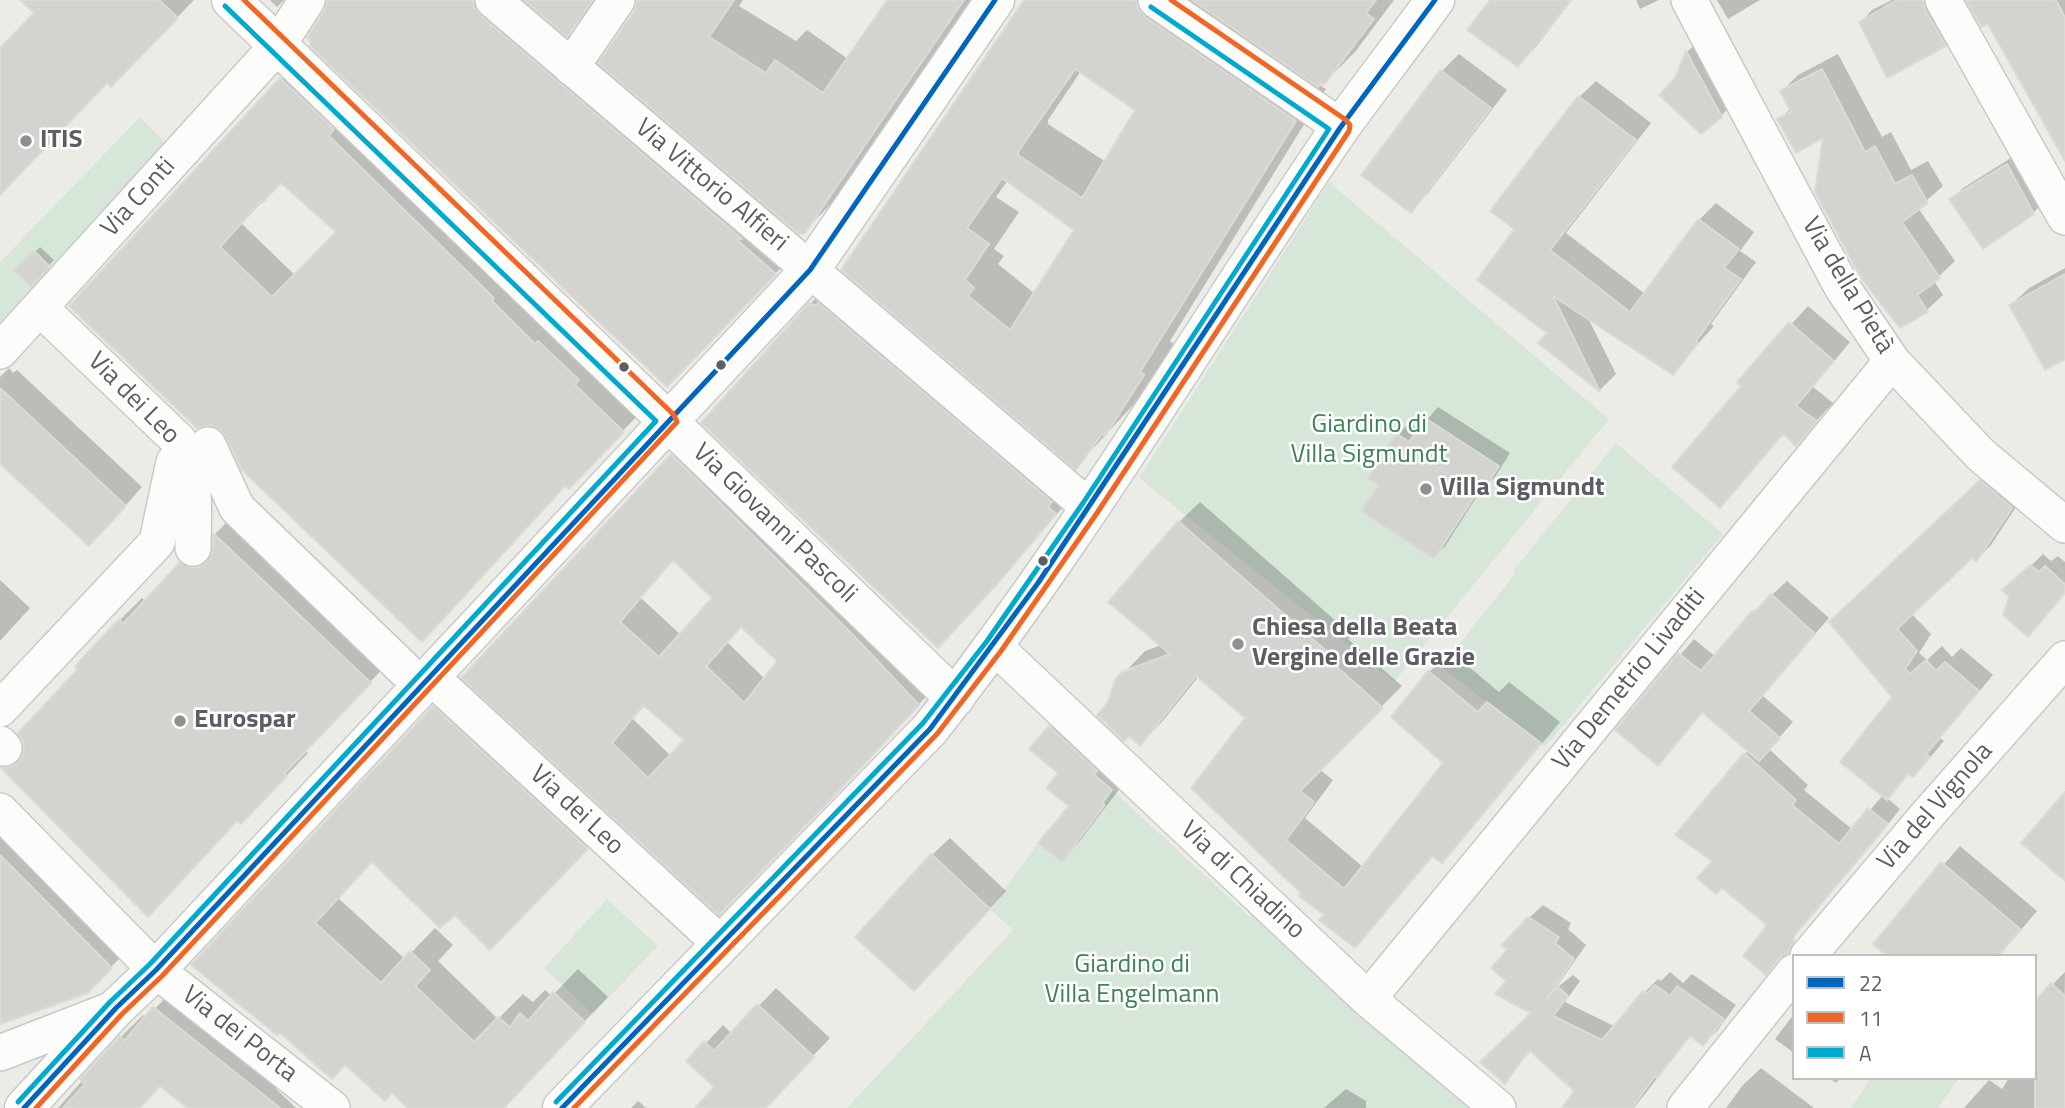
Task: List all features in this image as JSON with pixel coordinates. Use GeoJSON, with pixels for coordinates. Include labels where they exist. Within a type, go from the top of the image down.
{"type":"FeatureCollection","features":[{"type":"Feature","properties":{"kind":"main road","name":"Via Giovanni Pascoli"},"geometry":{"type":"LineString","coordinates":[[231,0],[955,698]]}},
{"type":"Feature","properties":{"kind":"main road"},"geometry":{"type":"LineString","coordinates":[[24,1108],[116,1008],[156,970],[418,674],[668,421],[810,270],[995,0]]}},
{"type":"Feature","properties":{"kind":"main road"},"geometry":{"type":"LineString","coordinates":[[562,1108],[930,729],[955,698],[1090,508],[1341,127],[1435,0]]}},
{"type":"Feature","properties":{"kind":"street","name":"Via Conti"},"geometry":{"type":"LineString","coordinates":[[0,351],[278,45],[307,0]]}},
{"type":"Feature","properties":{"kind":"street","name":"Via Vittorio Alfieri"},"geometry":{"type":"LineString","coordinates":[[493,0],[1090,508]]}},
{"type":"Feature","properties":{"kind":"street"},"geometry":{"type":"LineString","coordinates":[[570,67],[617,0]]}},
{"type":"Feature","properties":{"kind":"street"},"geometry":{"type":"LineString","coordinates":[[1156,0],[1341,127]]}},
{"type":"Feature","properties":{"kind":"street","name":"Via della Pietà"},"geometry":{"type":"LineString","coordinates":[[1689,0],[1842,287],[1892,361],[1981,456],[2065,525]]}},
{"type":"Feature","properties":{"kind":"street"},"geometry":{"type":"LineString","coordinates":[[1943,0],[2065,217]]}},
{"type":"Feature","properties":{"kind":"street","name":"Via dei Leo"},"geometry":{"type":"LineString","coordinates":[[40,308],[178,441],[187,456],[192,474],[193,548]]}},
{"type":"Feature","properties":{"kind":"street","name":"Via Demetrio Livaditi"},"geometry":{"type":"LineString","coordinates":[[1368,999],[1892,361]]}},
{"type":"Feature","properties":{"kind":"street","name":"Via dei Leo"},"geometry":{"type":"LineString","coordinates":[[208,445],[237,508],[418,674],[722,945]]}},
{"type":"Feature","properties":{"kind":"street"},"geometry":{"type":"LineString","coordinates":[[0,709],[157,542],[174,462]]}},
{"type":"Feature","properties":{"kind":"street","name":"Via di Chiadino"},"geometry":{"type":"LineString","coordinates":[[994,646],[1368,999],[1498,1108]]}},
{"type":"Feature","properties":{"kind":"street","name":"Via del Vignola"},"geometry":{"type":"LineString","coordinates":[[1810,954],[2065,659]]}},
{"type":"Feature","properties":{"kind":"street","name":"Via dei Porta"},"geometry":{"type":"LineString","coordinates":[[0,811],[156,970],[332,1108]]}},
{"type":"Feature","properties":{"kind":"street"},"geometry":{"type":"LineString","coordinates":[[1685,1108],[1792,974]]}},
{"type":"Feature","properties":{"kind":"street"},"geometry":{"type":"LineString","coordinates":[[0,1053],[116,1008]]}},
{"type":"Feature","properties":{"kind":"green space"},"geometry":{"type":"Polygon","coordinates":[[[140,117],[168,145],[51,268],[34,251],[15,270],[32,288],[0,322],[0,262],[140,117]]]}},
{"type":"Feature","properties":{"kind":"green space","name":"Giardino di Villa Sigmundt"},"geometry":{"type":"Polygon","coordinates":[[[1329,182],[1609,419],[1394,682],[1139,478],[1329,182]]]}},
{"type":"Feature","properties":{"kind":"green space"},"geometry":{"type":"Polygon","coordinates":[[[1616,443],[1723,534],[1545,747],[1441,667],[1515,574],[1513,571],[1616,443]]]}},
{"type":"Feature","properties":{"kind":"green space","name":"Giardino di Villa Engelmann"},"geometry":{"type":"Polygon","coordinates":[[[1112,790],[1250,917],[1261,903],[1470,1108],[847,1108],[1013,930],[990,909],[1038,843],[1061,861],[1105,805],[1112,790]]]}},
{"type":"Feature","properties":{"kind":"green space"},"geometry":{"type":"Polygon","coordinates":[[[607,899],[658,946],[593,1014],[544,968],[607,899]]]}},
{"type":"Feature","properties":{"kind":"green space"},"geometry":{"type":"Polygon","coordinates":[[[1870,1080],[1958,1080],[1938,1108],[1851,1108],[1870,1080]]]}},
{"type":"Feature","properties":{"kind":"building","name":"ITIS"},"geometry":{"type":"Polygon","coordinates":[[[20,0],[159,0],[178,18],[111,87],[107,83],[0,195],[0,48],[34,13],[20,0]]]}},
{"type":"Feature","properties":{"kind":"building"},"geometry":{"type":"Polygon","coordinates":[[[327,0],[473,0],[480,15],[742,239],[736,239],[776,274],[667,387],[310,46],[307,37],[324,11],[327,0]]]}},
{"type":"Feature","properties":{"kind":"building"},"geometry":{"type":"Polygon","coordinates":[[[524,0],[593,0],[567,37],[524,0]]]}},
{"type":"Feature","properties":{"kind":"building"},"geometry":{"type":"Polygon","coordinates":[[[637,0],[734,0],[709,37],[766,73],[775,60],[823,93],[887,0],[964,0],[805,233],[799,234],[598,63],[634,11],[637,0]]]}},
{"type":"Feature","properties":{"kind":"building"},"geometry":{"type":"Polygon","coordinates":[[[1024,0],[1136,0],[1138,9],[1145,17],[1296,121],[1140,372],[1144,375],[1105,436],[1102,434],[1076,470],[841,270],[1024,0]],[[1075,69],[1018,155],[1082,198],[1135,110],[1075,69]],[[1002,178],[967,228],[989,244],[965,280],[974,288],[968,296],[1010,330],[1074,230],[1002,178]]]}},
{"type":"Feature","properties":{"kind":"building"},"geometry":{"type":"Polygon","coordinates":[[[1192,0],[1376,0],[1366,13],[1374,19],[1324,85],[1320,83],[1318,87],[1192,0]]]}},
{"type":"Feature","properties":{"kind":"building"},"geometry":{"type":"Polygon","coordinates":[[[1490,0],[1571,0],[1518,67],[1467,30],[1490,0]]]}},
{"type":"Feature","properties":{"kind":"building"},"geometry":{"type":"Polygon","coordinates":[[[1897,0],[1923,0],[1925,10],[1946,46],[1887,78],[1859,22],[1897,0]]]}},
{"type":"Feature","properties":{"kind":"building"},"geometry":{"type":"Polygon","coordinates":[[[1966,0],[2056,0],[2065,18],[2065,161],[1988,24],[1981,27],[1966,0]]]}},
{"type":"Feature","properties":{"kind":"building"},"geometry":{"type":"Polygon","coordinates":[[[1686,51],[1722,117],[1701,134],[1659,95],[1675,78],[1686,51]]]}},
{"type":"Feature","properties":{"kind":"building"},"geometry":{"type":"Polygon","coordinates":[[[1822,69],[1865,152],[1875,146],[1895,184],[1912,175],[1928,203],[1902,222],[1940,278],[1917,295],[1928,312],[1900,328],[1861,278],[1815,192],[1823,138],[1796,153],[1777,119],[1791,112],[1780,91],[1822,69]]]}},
{"type":"Feature","properties":{"kind":"building"},"geometry":{"type":"Polygon","coordinates":[[[1440,70],[1491,108],[1411,213],[1361,175],[1440,70]]]}},
{"type":"Feature","properties":{"kind":"building"},"geometry":{"type":"Polygon","coordinates":[[[280,78],[334,129],[329,136],[494,298],[492,301],[535,344],[538,341],[579,380],[575,385],[624,432],[569,489],[565,486],[422,642],[242,470],[220,429],[209,425],[197,428],[69,306],[280,78]],[[281,183],[220,247],[272,297],[336,232],[281,183]]]}},
{"type":"Feature","properties":{"kind":"building"},"geometry":{"type":"Polygon","coordinates":[[[1578,96],[1636,140],[1550,250],[1630,312],[1698,219],[1739,249],[1724,268],[1741,279],[1673,375],[1553,296],[1600,392],[1538,343],[1547,333],[1477,280],[1514,229],[1490,211],[1578,96]]]}},
{"type":"Feature","properties":{"kind":"building"},"geometry":{"type":"Polygon","coordinates":[[[2007,164],[2034,214],[1983,249],[1949,199],[2007,164]]]}},
{"type":"Feature","properties":{"kind":"building"},"geometry":{"type":"Polygon","coordinates":[[[34,251],[50,267],[31,287],[14,270],[34,251]]]}},
{"type":"Feature","properties":{"kind":"building"},"geometry":{"type":"Polygon","coordinates":[[[2065,274],[2065,359],[2045,370],[2009,305],[2065,274]]]}},
{"type":"Feature","properties":{"kind":"building"},"geometry":{"type":"Polygon","coordinates":[[[809,303],[816,306],[818,303],[1052,502],[1048,507],[1056,514],[938,648],[701,423],[809,303]]]}},
{"type":"Feature","properties":{"kind":"building"},"geometry":{"type":"Polygon","coordinates":[[[1789,322],[1834,361],[1796,406],[1817,421],[1796,446],[1783,434],[1720,508],[1672,467],[1741,386],[1737,382],[1789,322]]]}},
{"type":"Feature","properties":{"kind":"building"},"geometry":{"type":"Polygon","coordinates":[[[0,388],[126,506],[89,546],[0,464],[0,388]]]}},
{"type":"Feature","properties":{"kind":"building","name":"Villa Sigmundt"},"geometry":{"type":"Polygon","coordinates":[[[1425,418],[1499,466],[1483,491],[1480,488],[1434,559],[1361,511],[1378,485],[1368,478],[1396,433],[1409,442],[1425,418]]]}},
{"type":"Feature","properties":{"kind":"building"},"geometry":{"type":"Polygon","coordinates":[[[671,454],[855,637],[919,705],[719,915],[461,678],[671,454]],[[673,560],[620,622],[659,657],[712,598],[673,560]],[[741,627],[706,666],[744,703],[777,661],[741,627]],[[643,705],[612,743],[648,778],[684,740],[643,705]]]}},
{"type":"Feature","properties":{"kind":"building"},"geometry":{"type":"Polygon","coordinates":[[[1980,480],[2012,508],[1976,562],[1972,558],[1897,629],[1917,651],[1905,669],[1910,674],[1926,660],[1936,671],[1945,662],[1979,691],[1926,754],[1930,757],[1913,777],[1908,774],[1887,800],[1840,762],[1892,697],[1829,622],[1980,480]]]}},
{"type":"Feature","properties":{"kind":"building"},"geometry":{"type":"Polygon","coordinates":[[[1178,521],[1332,656],[1329,660],[1383,708],[1300,791],[1314,802],[1286,840],[1344,889],[1443,763],[1391,717],[1428,671],[1478,712],[1487,702],[1541,743],[1442,863],[1432,856],[1355,948],[1319,920],[1324,915],[1299,896],[1301,893],[1191,788],[1245,718],[1196,676],[1140,746],[1129,736],[1124,741],[1097,715],[1108,702],[1115,680],[1122,672],[1170,654],[1108,602],[1178,521]]]}},
{"type":"Feature","properties":{"kind":"building"},"geometry":{"type":"Polygon","coordinates":[[[213,533],[371,683],[284,774],[287,776],[241,824],[237,821],[148,917],[1,768],[19,762],[24,743],[18,733],[78,669],[75,666],[119,619],[123,624],[180,562],[193,568],[210,559],[213,533]]]}},
{"type":"Feature","properties":{"kind":"building"},"geometry":{"type":"Polygon","coordinates":[[[2030,565],[2039,572],[2045,566],[2065,584],[2065,593],[2028,637],[2003,615],[2009,597],[2002,590],[2030,565]]]}},
{"type":"Feature","properties":{"kind":"building"},"geometry":{"type":"Polygon","coordinates":[[[1771,594],[1815,634],[1749,711],[1780,738],[1759,761],[1702,712],[1658,766],[1615,730],[1678,653],[1701,671],[1752,611],[1754,613],[1771,594]]]}},
{"type":"Feature","properties":{"kind":"building"},"geometry":{"type":"Polygon","coordinates":[[[433,706],[588,849],[490,950],[455,915],[440,928],[372,862],[315,923],[381,983],[410,951],[430,970],[415,986],[474,1042],[498,1017],[510,1027],[520,1013],[528,1021],[553,992],[585,1022],[504,1108],[408,1108],[392,1093],[385,1101],[345,1065],[332,1079],[280,1033],[277,1035],[191,965],[433,706]]]}},
{"type":"Feature","properties":{"kind":"building"},"geometry":{"type":"Polygon","coordinates":[[[1049,726],[1097,771],[1094,775],[1112,790],[1102,803],[1105,805],[1062,862],[1038,843],[1069,806],[1046,788],[1058,773],[1029,749],[1049,726]]]}},
{"type":"Feature","properties":{"kind":"building"},"geometry":{"type":"Polygon","coordinates":[[[1744,753],[1796,800],[1792,805],[1839,844],[1868,808],[1888,824],[1794,936],[1788,953],[1778,959],[1766,975],[1743,956],[1767,925],[1722,888],[1716,894],[1697,878],[1712,861],[1675,835],[1744,753]]]}},
{"type":"Feature","properties":{"kind":"building"},"geometry":{"type":"Polygon","coordinates":[[[2065,792],[2065,881],[2021,843],[2065,792]]]}},
{"type":"Feature","properties":{"kind":"building"},"geometry":{"type":"Polygon","coordinates":[[[931,854],[990,909],[914,991],[855,937],[931,854]]]}},
{"type":"Feature","properties":{"kind":"building"},"geometry":{"type":"Polygon","coordinates":[[[0,855],[112,968],[88,993],[0,1024],[0,855]]]}},
{"type":"Feature","properties":{"kind":"building"},"geometry":{"type":"Polygon","coordinates":[[[1941,862],[2020,929],[2000,954],[1885,954],[1873,944],[1941,862]]]}},
{"type":"Feature","properties":{"kind":"building"},"geometry":{"type":"Polygon","coordinates":[[[1528,917],[1559,937],[1555,943],[1574,959],[1547,998],[1558,987],[1568,996],[1553,1016],[1602,1040],[1643,991],[1647,994],[1655,985],[1670,996],[1677,986],[1724,1019],[1703,1046],[1690,1036],[1657,1078],[1655,1076],[1632,1108],[1562,1108],[1574,1091],[1529,1050],[1505,1084],[1480,1062],[1531,1013],[1495,994],[1506,981],[1491,968],[1508,949],[1501,946],[1528,917]]]}},
{"type":"Feature","properties":{"kind":"building"},"geometry":{"type":"Polygon","coordinates":[[[2051,983],[2065,996],[2065,1108],[2035,1108],[2037,999],[2051,983]]]}},
{"type":"Feature","properties":{"kind":"building"},"geometry":{"type":"Polygon","coordinates":[[[757,1004],[814,1057],[766,1108],[695,1108],[714,1087],[686,1061],[704,1041],[714,1051],[757,1004]]]}},
{"type":"Feature","properties":{"kind":"building"},"geometry":{"type":"Polygon","coordinates":[[[153,1007],[280,1108],[187,1108],[160,1086],[140,1108],[63,1108],[85,1084],[80,1079],[120,1036],[124,1041],[153,1007]]]}},
{"type":"Feature","properties":{"kind":"transit line","name":"11"},"geometry":{"type":"LineString","coordinates":[[36,1108],[677,422],[674,415],[244,0]]}},
{"type":"Feature","properties":{"kind":"transit line","name":"22"},"geometry":{"type":"LineString","coordinates":[[24,1108],[810,270],[995,0]]}},
{"type":"Feature","properties":{"kind":"transit line","name":"11"},"geometry":{"type":"LineString","coordinates":[[574,1108],[937,734],[1001,651],[1097,513],[1349,131],[1350,125],[1346,120],[1171,0]]}},
{"type":"Feature","properties":{"kind":"transit line","name":"22"},"geometry":{"type":"LineString","coordinates":[[562,1108],[930,729],[1038,583],[1340,128],[1435,0]]}},
{"type":"Feature","properties":{"kind":"transit line","name":"A"},"geometry":{"type":"LineString","coordinates":[[18,1102],[656,421],[225,6]]}},
{"type":"Feature","properties":{"kind":"transit line","name":"A"},"geometry":{"type":"LineString","coordinates":[[556,1102],[923,723],[987,641],[1083,503],[1329,129],[1151,7]]}},
{"type":"Feature","properties":{"kind":"place","name":"ITIS"},"geometry":{"type":"Point","coordinates":[26,141]}},
{"type":"Feature","properties":{"kind":"place","name":"Villa Sigmundt"},"geometry":{"type":"Point","coordinates":[1426,489]}},
{"type":"Feature","properties":{"kind":"place","name":"Chiesa della Beata Vergine delle Grazie"},"geometry":{"type":"Point","coordinates":[1238,644]}},
{"type":"Feature","properties":{"kind":"place","name":"Eurospar"},"geometry":{"type":"Point","coordinates":[180,721]}}]}
